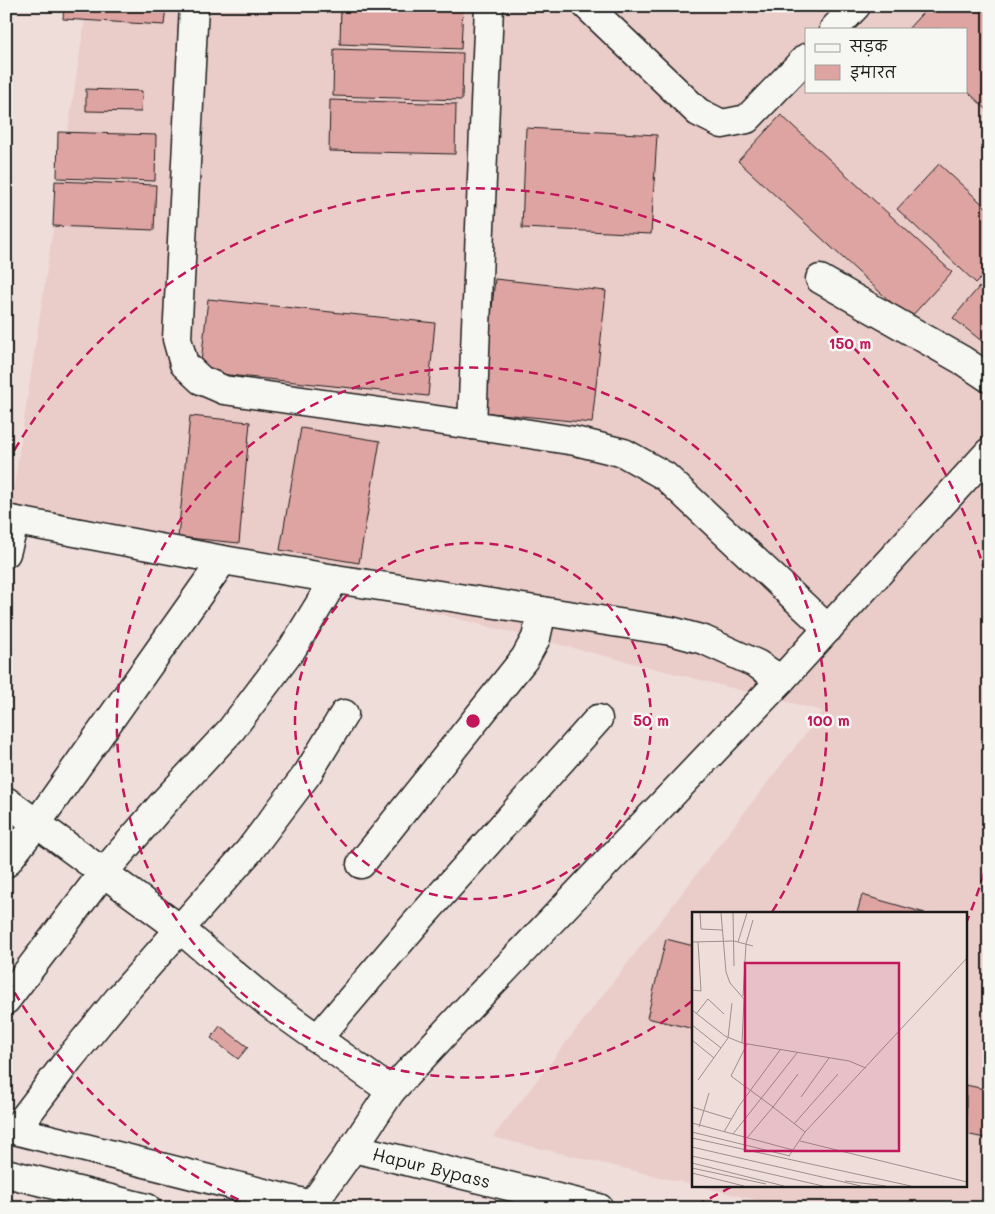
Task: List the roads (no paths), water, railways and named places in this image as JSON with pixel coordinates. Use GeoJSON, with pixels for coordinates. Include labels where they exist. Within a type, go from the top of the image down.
{"type":"FeatureCollection","features":[{"type":"Feature","properties":{"kind":"street"},"geometry":{"type":"LineString","coordinates":[[194,6],[177,339],[184,364],[201,380],[224,390],[575,441],[624,453],[665,476],[828,629]]}},
{"type":"Feature","properties":{"kind":"street"},"geometry":{"type":"LineString","coordinates":[[472,425],[489,6]]}},
{"type":"Feature","properties":{"kind":"street"},"geometry":{"type":"LineString","coordinates":[[587,6],[698,112],[722,124],[747,119],[805,59]]}},
{"type":"Feature","properties":{"kind":"street"},"geometry":{"type":"LineString","coordinates":[[835,28],[856,6]]}},
{"type":"Feature","properties":{"kind":"street"},"geometry":{"type":"LineString","coordinates":[[820,280],[962,360],[989,378]]}},
{"type":"Feature","properties":{"kind":"street"},"geometry":{"type":"LineString","coordinates":[[344,714],[308,773],[249,850],[113,1005],[11,1129],[311,1207],[391,1091],[781,680],[989,452]]}},
{"type":"Feature","properties":{"kind":"street"},"geometry":{"type":"LineString","coordinates":[[6,553],[11,520],[335,579],[671,631],[704,640],[757,664],[781,680]]}},
{"type":"Feature","properties":{"kind":"street"},"geometry":{"type":"LineString","coordinates":[[6,863],[37,823],[223,560]]}},
{"type":"Feature","properties":{"kind":"street"},"geometry":{"type":"LineString","coordinates":[[6,1000],[103,873],[166,800],[231,730],[292,649],[335,579]]}},
{"type":"Feature","properties":{"kind":"street"},"geometry":{"type":"LineString","coordinates":[[361,864],[526,658],[536,638],[542,611]]}},
{"type":"Feature","properties":{"kind":"street"},"geometry":{"type":"LineString","coordinates":[[317,1039],[415,924],[598,719]]}},
{"type":"Feature","properties":{"kind":"street"},"geometry":{"type":"LineString","coordinates":[[6,801],[180,929],[268,1003],[391,1091]]}},
{"type":"Feature","properties":{"kind":"street","name":"Hapur Bypass"},"geometry":{"type":"LineString","coordinates":[[353,1148],[600,1208]]}},
{"type":"Feature","properties":{"kind":"street"},"geometry":{"type":"LineString","coordinates":[[6,1173],[147,1208]]}}]}
